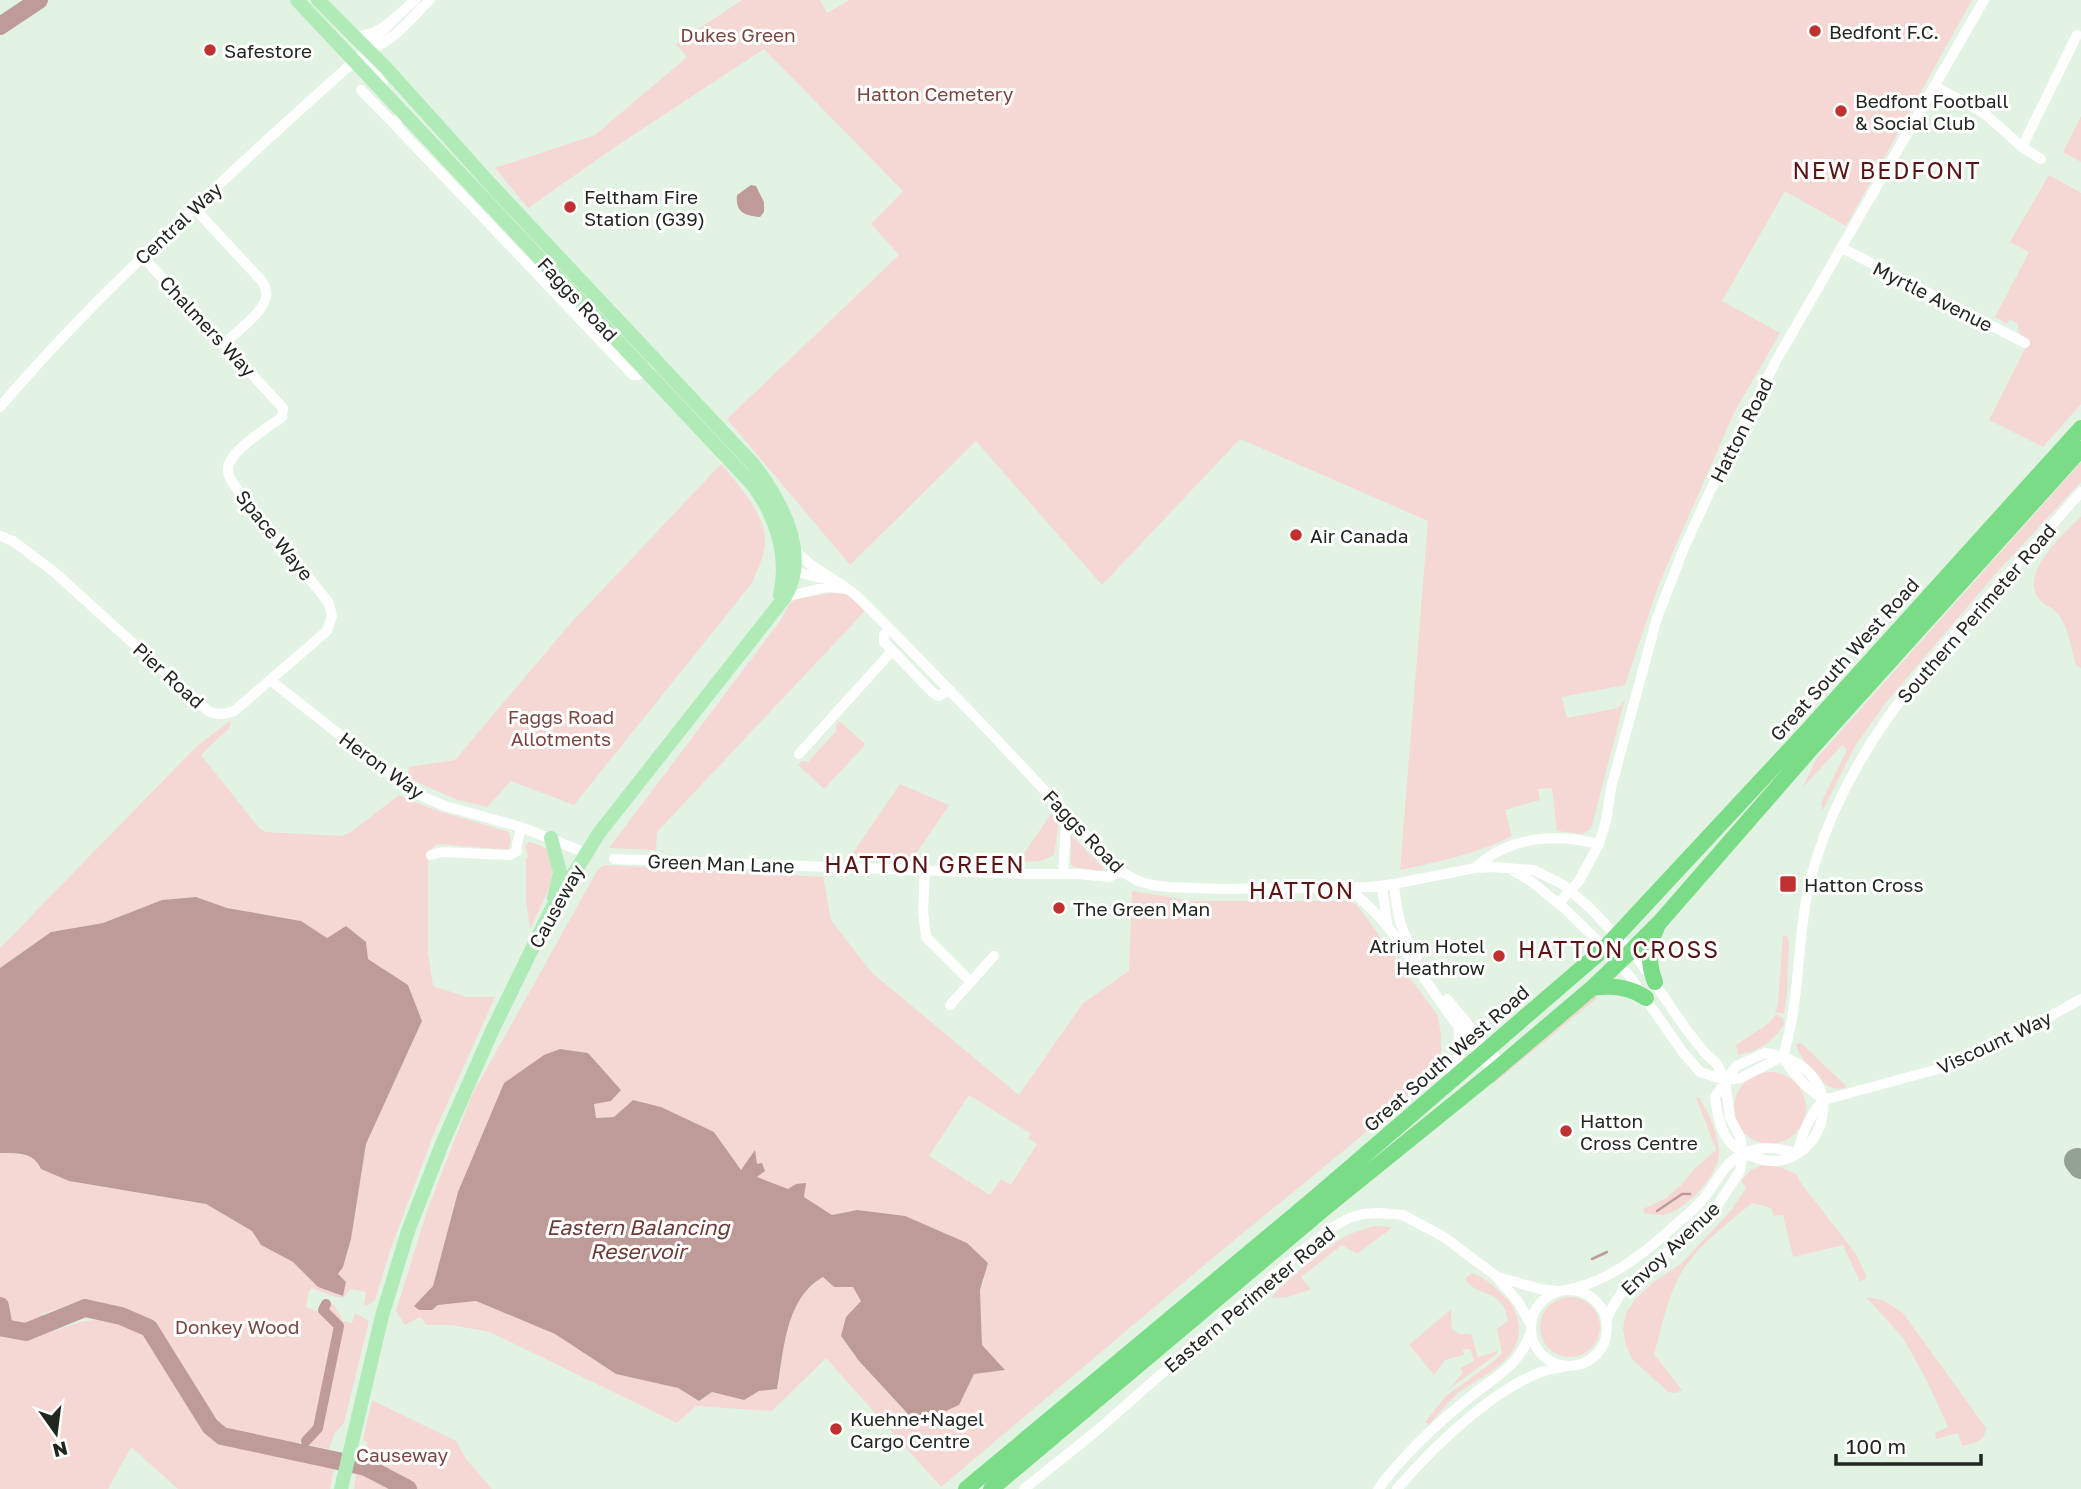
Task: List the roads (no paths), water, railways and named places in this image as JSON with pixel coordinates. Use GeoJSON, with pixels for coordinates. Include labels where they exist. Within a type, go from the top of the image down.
{"type":"FeatureCollection","features":[{"type":"Feature","properties":{"kind":"highway","name":"Great South West Road"},"geometry":{"type":"LineString","coordinates":[[966,1489],[1316,1197],[1447,1084],[1480,1050],[1601,944],[1617,936],[1799,741],[2081,428]]}},
{"type":"Feature","properties":{"kind":"highway","name":"Great South West Road"},"geometry":{"type":"LineString","coordinates":[[991,1489],[1325,1208],[1634,955],[1808,751],[2081,449]]}},
{"type":"Feature","properties":{"kind":"highway"},"geometry":{"type":"LineString","coordinates":[[1655,982],[1650,949],[1652,937],[1660,922]]}},
{"type":"Feature","properties":{"kind":"highway"},"geometry":{"type":"LineString","coordinates":[[1592,988],[1623,988],[1646,998]]}},
{"type":"Feature","properties":{"kind":"main road","name":"Faggs Road"},"geometry":{"type":"LineString","coordinates":[[297,0],[354,49],[386,68],[492,186],[731,439],[765,480],[786,519],[794,550]]}},
{"type":"Feature","properties":{"kind":"main road","name":"Faggs Road"},"geometry":{"type":"LineString","coordinates":[[318,0],[401,109],[759,494],[770,514],[789,570]]}},
{"type":"Feature","properties":{"kind":"main road","name":"Causeway"},"geometry":{"type":"LineString","coordinates":[[342,1487],[382,1316],[413,1219],[486,1043],[550,912],[599,833],[781,602],[782,587],[794,550]]}},
{"type":"Feature","properties":{"kind":"main road"},"geometry":{"type":"LineString","coordinates":[[550,912],[561,872],[551,838]]}},
{"type":"Feature","properties":{"kind":"street"},"geometry":{"type":"LineString","coordinates":[[354,49],[373,40],[415,0]]}},
{"type":"Feature","properties":{"kind":"street"},"geometry":{"type":"LineString","coordinates":[[354,49],[385,43],[430,0]]}},
{"type":"Feature","properties":{"kind":"street","name":"Hatton Road"},"geometry":{"type":"LineString","coordinates":[[1559,903],[1578,881],[1599,844],[1611,788],[1657,618],[1674,574],[1739,431],[1782,351],[1984,0]]}},
{"type":"Feature","properties":{"kind":"street"},"geometry":{"type":"LineString","coordinates":[[354,49],[368,35],[393,21]]}},
{"type":"Feature","properties":{"kind":"street"},"geometry":{"type":"LineString","coordinates":[[2022,147],[2077,35]]}},
{"type":"Feature","properties":{"kind":"street"},"geometry":{"type":"LineString","coordinates":[[385,43],[382,57],[386,68]]}},
{"type":"Feature","properties":{"kind":"street","name":"Central Way"},"geometry":{"type":"LineString","coordinates":[[0,407],[66,332],[354,49]]}},
{"type":"Feature","properties":{"kind":"street"},"geometry":{"type":"LineString","coordinates":[[1934,86],[1984,113],[2022,147],[2041,159]]}},
{"type":"Feature","properties":{"kind":"street"},"geometry":{"type":"LineString","coordinates":[[360,90],[633,375],[646,372],[658,361]]}},
{"type":"Feature","properties":{"kind":"street"},"geometry":{"type":"LineString","coordinates":[[396,126],[401,109]]}},
{"type":"Feature","properties":{"kind":"street"},"geometry":{"type":"LineString","coordinates":[[194,208],[262,281],[266,290],[266,299],[260,309],[225,343]]}},
{"type":"Feature","properties":{"kind":"street","name":"Myrtle Avenue"},"geometry":{"type":"LineString","coordinates":[[1842,248],[2025,343]]}},
{"type":"Feature","properties":{"kind":"street","name":"Chalmers Way"},"geometry":{"type":"LineString","coordinates":[[142,256],[274,396]]}},
{"type":"Feature","properties":{"kind":"street","name":"Space Waye"},"geometry":{"type":"LineString","coordinates":[[274,396],[284,408],[282,417],[237,451],[228,467],[229,475],[237,489],[328,603],[332,616]]}},
{"type":"Feature","properties":{"kind":"street","name":"Southern Perimeter Road"},"geometry":{"type":"LineString","coordinates":[[1783,1056],[1794,1005],[1806,898],[1819,852],[1845,787],[1875,734],[1928,664],[2081,492]]}},
{"type":"Feature","properties":{"kind":"street","name":"Pier Road"},"geometry":{"type":"LineString","coordinates":[[0,536],[13,541],[53,571],[208,711],[224,715],[234,711],[322,637],[332,616]]}},
{"type":"Feature","properties":{"kind":"street","name":"Faggs Road"},"geometry":{"type":"LineString","coordinates":[[794,550],[845,586],[889,628],[1120,871],[1138,881],[1167,887],[1346,888],[1395,884],[1475,868],[1534,870],[1549,876],[1570,891],[1617,936],[1655,982],[1686,1029],[1717,1064],[1725,1080]]}},
{"type":"Feature","properties":{"kind":"street"},"geometry":{"type":"LineString","coordinates":[[789,570],[845,586]]}},
{"type":"Feature","properties":{"kind":"street"},"geometry":{"type":"LineString","coordinates":[[781,602],[827,587],[845,586]]}},
{"type":"Feature","properties":{"kind":"street"},"geometry":{"type":"LineString","coordinates":[[799,754],[892,651],[883,638],[889,628]]}},
{"type":"Feature","properties":{"kind":"street","name":"Faggs Road"},"geometry":{"type":"LineString","coordinates":[[892,651],[932,692],[938,695],[950,690]]}},
{"type":"Feature","properties":{"kind":"street","name":"Heron Way"},"geometry":{"type":"LineString","coordinates":[[270,680],[424,797],[465,813],[521,827],[586,853]]}},
{"type":"Feature","properties":{"kind":"street"},"geometry":{"type":"LineString","coordinates":[[1063,874],[1066,825],[1071,819]]}},
{"type":"Feature","properties":{"kind":"street"},"geometry":{"type":"LineString","coordinates":[[431,855],[442,852],[510,855],[517,851],[521,827]]}},
{"type":"Feature","properties":{"kind":"street"},"geometry":{"type":"LineString","coordinates":[[1475,868],[1498,851],[1533,839],[1575,840],[1599,844]]}},
{"type":"Feature","properties":{"kind":"street","name":"Green Man Lane"},"geometry":{"type":"LineString","coordinates":[[614,859],[1109,877],[1120,871]]}},
{"type":"Feature","properties":{"kind":"street","name":"Faggs Road"},"geometry":{"type":"LineString","coordinates":[[1508,869],[1532,882],[1559,903],[1601,944],[1646,998],[1692,1065],[1700,1072],[1725,1080]]}},
{"type":"Feature","properties":{"kind":"street"},"geometry":{"type":"LineString","coordinates":[[925,870],[923,910],[926,937],[971,982]]}},
{"type":"Feature","properties":{"kind":"street"},"geometry":{"type":"LineString","coordinates":[[1395,884],[1396,910],[1404,936],[1480,1050]]}},
{"type":"Feature","properties":{"kind":"street"},"geometry":{"type":"LineString","coordinates":[[1382,886],[1388,926]]}},
{"type":"Feature","properties":{"kind":"street"},"geometry":{"type":"LineString","coordinates":[[1346,888],[1362,899],[1388,926],[1459,1029],[1497,1068]]}},
{"type":"Feature","properties":{"kind":"street"},"geometry":{"type":"LineString","coordinates":[[950,1005],[994,957]]}},
{"type":"Feature","properties":{"kind":"street","name":"Viscount Way"},"geometry":{"type":"LineString","coordinates":[[1824,1100],[1949,1066],[2011,1038],[2081,999]]}},
{"type":"Feature","properties":{"kind":"street"},"geometry":{"type":"LineString","coordinates":[[1447,1084],[1458,1058],[1459,1029]]}},
{"type":"Feature","properties":{"kind":"street"},"geometry":{"type":"LineString","coordinates":[[1783,1056],[1790,1070],[1807,1089],[1824,1100],[1823,1118],[1810,1144],[1797,1154],[1782,1148],[1759,1148],[1743,1153],[1728,1142],[1715,1097],[1725,1080],[1741,1078],[1783,1056]]}},
{"type":"Feature","properties":{"kind":"street","name":"Envoy Avenue"},"geometry":{"type":"LineString","coordinates":[[1563,1291],[1604,1278],[1653,1245],[1698,1205],[1727,1164],[1743,1153]]}},
{"type":"Feature","properties":{"kind":"street","name":"Envoy Avenue"},"geometry":{"type":"LineString","coordinates":[[1606,1323],[1624,1289],[1717,1206],[1740,1171],[1743,1153]]}},
{"type":"Feature","properties":{"kind":"street","name":"Eastern Perimeter Road"},"geometry":{"type":"LineString","coordinates":[[1024,1489],[1094,1433],[1295,1257],[1349,1218],[1378,1213],[1403,1215],[1444,1237],[1496,1276],[1519,1303],[1531,1329]]}},
{"type":"Feature","properties":{"kind":"street","name":"Eastern Perimeter Road"},"geometry":{"type":"LineString","coordinates":[[1496,1276],[1540,1289],[1563,1291]]}},
{"type":"Feature","properties":{"kind":"street"},"geometry":{"type":"LineString","coordinates":[[1378,1489],[1404,1457],[1431,1431],[1466,1400],[1514,1364],[1525,1348],[1536,1309],[1542,1300],[1563,1291],[1576,1291],[1591,1297],[1601,1308],[1606,1323],[1605,1340],[1595,1356],[1587,1362],[1533,1374],[1514,1385],[1450,1433],[1397,1489]]}},
{"type":"Feature","properties":{"kind":"street"},"geometry":{"type":"LineString","coordinates":[[1531,1329],[1538,1350],[1544,1357],[1551,1362],[1569,1366]]}},
{"type":"Feature","properties":{"kind":"water"},"geometry":{"type":"Polygon","coordinates":[[[751,185],[756,186],[764,202],[764,212],[760,217],[750,216],[739,209],[737,195],[751,185]]]}},
{"type":"Feature","properties":{"kind":"water"},"geometry":{"type":"Polygon","coordinates":[[[196,897],[227,908],[301,921],[327,938],[346,926],[366,942],[368,959],[408,985],[422,1021],[366,1144],[351,1239],[343,1267],[338,1274],[346,1282],[343,1296],[318,1287],[293,1262],[261,1245],[252,1231],[206,1204],[69,1181],[41,1169],[29,1156],[0,1153],[0,968],[51,932],[103,923],[162,900],[196,897]]]}},
{"type":"Feature","properties":{"kind":"water","name":"Eastern Balancing Reservoir"},"geometry":{"type":"Polygon","coordinates":[[[560,1049],[588,1053],[621,1090],[611,1101],[594,1104],[596,1118],[614,1117],[633,1100],[661,1107],[714,1132],[741,1170],[755,1150],[757,1164],[762,1163],[765,1171],[757,1177],[788,1189],[796,1184],[806,1183],[804,1197],[832,1215],[857,1210],[905,1216],[967,1243],[988,1263],[980,1290],[982,1345],[1005,1370],[974,1374],[959,1405],[917,1424],[859,1361],[841,1336],[846,1317],[861,1301],[853,1287],[834,1287],[823,1277],[810,1286],[794,1312],[788,1327],[777,1389],[759,1391],[744,1400],[712,1392],[699,1401],[678,1388],[616,1374],[555,1334],[476,1301],[419,1310],[414,1306],[433,1286],[458,1192],[504,1083],[544,1055],[560,1049]]]}},
{"type":"Feature","properties":{"kind":"waterway"},"geometry":{"type":"LineString","coordinates":[[0,26],[39,0]]}},
{"type":"Feature","properties":{"kind":"waterway"},"geometry":{"type":"LineString","coordinates":[[1657,1211],[1682,1194],[1690,1194]]}},
{"type":"Feature","properties":{"kind":"waterway"},"geometry":{"type":"LineString","coordinates":[[1592,1259],[1607,1252]]}},
{"type":"Feature","properties":{"kind":"waterway"},"geometry":{"type":"LineString","coordinates":[[306,1441],[318,1428],[339,1326],[323,1310],[326,1304]]}},
{"type":"Feature","properties":{"kind":"waterway"},"geometry":{"type":"LineString","coordinates":[[0,1306],[4,1328],[26,1332],[85,1308],[121,1316],[149,1328],[210,1426],[222,1436],[366,1467],[408,1489]]}},
{"type":"Feature","properties":{"kind":"waterway"},"geometry":{"type":"LineString","coordinates":[[293,1451],[298,1449]]}},
{"type":"Feature","properties":{"kind":"place","name":"Bedfont F.C."},"geometry":{"type":"Point","coordinates":[1815,31]}},
{"type":"Feature","properties":{"kind":"place","name":"Safestore"},"geometry":{"type":"Point","coordinates":[210,50]}},
{"type":"Feature","properties":{"kind":"place","name":"Bedfont Football & Social Club"},"geometry":{"type":"Point","coordinates":[1841,111]}},
{"type":"Feature","properties":{"kind":"place","name":"Feltham Fire Station (G39)"},"geometry":{"type":"Point","coordinates":[570,207]}},
{"type":"Feature","properties":{"kind":"place","name":"Air Canada"},"geometry":{"type":"Point","coordinates":[1296,535]}},
{"type":"Feature","properties":{"kind":"place","name":"Hatton Cross"},"geometry":{"type":"Point","coordinates":[1788,884]}},
{"type":"Feature","properties":{"kind":"place","name":"The Green Man"},"geometry":{"type":"Point","coordinates":[1059,908]}},
{"type":"Feature","properties":{"kind":"place","name":"Atrium Hotel Heathrow"},"geometry":{"type":"Point","coordinates":[1499,956]}},
{"type":"Feature","properties":{"kind":"place","name":"Hatton Cross Centre"},"geometry":{"type":"Point","coordinates":[1566,1131]}},
{"type":"Feature","properties":{"kind":"place","name":"Kuehne+Nagel Cargo Centre"},"geometry":{"type":"Point","coordinates":[836,1429]}},
{"type":"Feature","properties":{"kind":"district","name":"NEW BEDFONT"},"geometry":{"type":"Point","coordinates":[1887,170]}},
{"type":"Feature","properties":{"kind":"district","name":"HATTON GREEN"},"geometry":{"type":"Point","coordinates":[925,864]}},
{"type":"Feature","properties":{"kind":"district","name":"HATTON"},"geometry":{"type":"Point","coordinates":[1302,890]}},
{"type":"Feature","properties":{"kind":"district","name":"HATTON CROSS"},"geometry":{"type":"Point","coordinates":[1619,949]}},
{"type":"Feature","properties":{"kind":"park label","name":"Dukes Green"},"geometry":{"type":"Point","coordinates":[738,34]}},
{"type":"Feature","properties":{"kind":"park label","name":"Hatton Cemetery"},"geometry":{"type":"Point","coordinates":[935,93]}},
{"type":"Feature","properties":{"kind":"park label","name":"Faggs Road Allotments"},"geometry":{"type":"Point","coordinates":[561,727]}},
{"type":"Feature","properties":{"kind":"park label","name":"Donkey Wood"},"geometry":{"type":"Point","coordinates":[237,1326]}}]}
